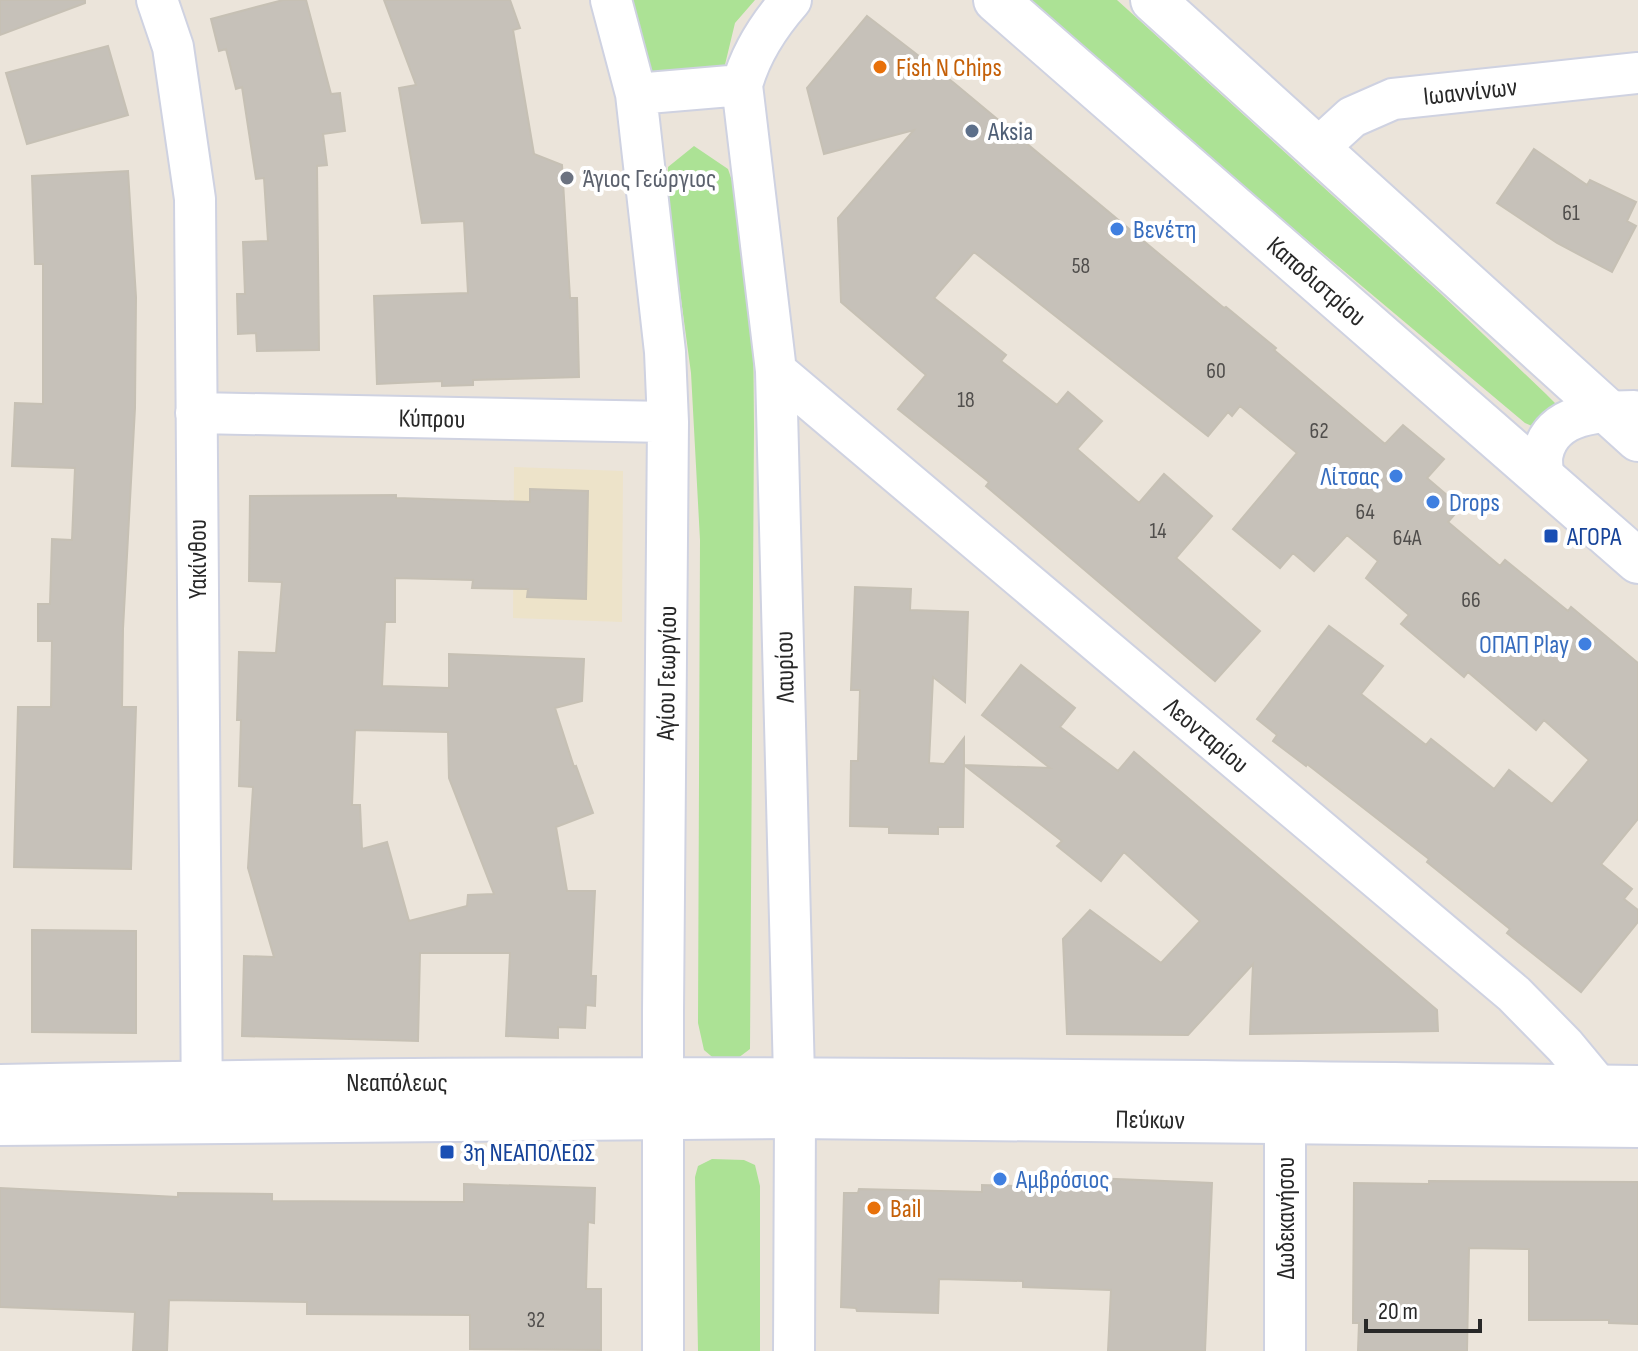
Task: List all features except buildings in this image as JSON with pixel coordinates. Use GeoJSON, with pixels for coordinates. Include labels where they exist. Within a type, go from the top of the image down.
{"type":"FeatureCollection","features":[{"type":"Feature","properties":{"kind":"street","name":"Υακίνθου"},"geometry":{"type":"LineString","coordinates":[[157,0],[173,47],[195,199],[201,1102]]}},
{"type":"Feature","properties":{"kind":"street","name":"Αγίου Γεωργίου"},"geometry":{"type":"LineString","coordinates":[[611,0],[636,94],[665,352],[668,422],[663,1351]]}},
{"type":"Feature","properties":{"kind":"street","name":"Λαυρίου"},"geometry":{"type":"LineString","coordinates":[[791,0],[772,22],[752,56],[742,85],[776,371],[795,1098],[794,1351]]}},
{"type":"Feature","properties":{"kind":"street","name":"Καποδιστρίου"},"geometry":{"type":"LineString","coordinates":[[996,0],[1638,561]]}},
{"type":"Feature","properties":{"kind":"street"},"geometry":{"type":"LineString","coordinates":[[1153,0],[1317,149],[1628,421]]}},
{"type":"Feature","properties":{"kind":"street","name":"Ιωαννίνων"},"geometry":{"type":"LineString","coordinates":[[1317,149],[1352,117],[1393,99],[1638,73]]}},
{"type":"Feature","properties":{"kind":"street"},"geometry":{"type":"LineString","coordinates":[[636,94],[742,85]]}},
{"type":"Feature","properties":{"kind":"street","name":"Λεονταρίου"},"geometry":{"type":"LineString","coordinates":[[776,371],[1514,994],[1618,1106]]}},
{"type":"Feature","properties":{"kind":"street","name":"Κύπρου"},"geometry":{"type":"LineString","coordinates":[[196,413],[668,422]]}},
{"type":"Feature","properties":{"kind":"street"},"geometry":{"type":"LineString","coordinates":[[1543,478],[1543,451],[1556,429],[1579,415],[1628,421]]}},
{"type":"Feature","properties":{"kind":"street","name":"Νεαπόλεως"},"geometry":{"type":"LineString","coordinates":[[0,1087],[201,1102],[795,1098]]}},
{"type":"Feature","properties":{"kind":"street","name":"Πεύκων"},"geometry":{"type":"LineString","coordinates":[[795,1098],[1618,1106]]}},
{"type":"Feature","properties":{"kind":"street","name":"Νεαπόλεως"},"geometry":{"type":"LineString","coordinates":[[0,1123],[201,1102]]}},
{"type":"Feature","properties":{"kind":"street","name":"Δωδεκανήσου"},"geometry":{"type":"LineString","coordinates":[[1285,1103],[1285,1351]]}},
{"type":"Feature","properties":{"kind":"shaded area"},"geometry":{"type":"Polygon","coordinates":[[[514,467],[623,471],[622,622],[513,618],[514,467]]]}},
{"type":"Feature","properties":{"kind":"green space"},"geometry":{"type":"Polygon","coordinates":[[[631,0],[755,0],[735,23],[723,73],[655,79],[646,60],[631,0]]]}},
{"type":"Feature","properties":{"kind":"green space"},"geometry":{"type":"Polygon","coordinates":[[[1021,0],[1117,0],[1440,293],[1546,394],[1556,404],[1551,424],[1541,430],[1525,423],[1021,0]]]}},
{"type":"Feature","properties":{"kind":"green space"},"geometry":{"type":"Polygon","coordinates":[[[694,146],[728,169],[740,204],[753,310],[750,1049],[738,1058],[717,1061],[704,1050],[698,1023],[700,540],[691,373],[667,195],[668,167],[694,146]]]}},
{"type":"Feature","properties":{"kind":"green space"},"geometry":{"type":"Polygon","coordinates":[[[712,1159],[744,1160],[755,1165],[760,1186],[760,1351],[698,1351],[695,1177],[698,1166],[712,1159]]]}},
{"type":"Feature","properties":{"kind":"place","name":"Fish N Chips"},"geometry":{"type":"Point","coordinates":[880,67]}},
{"type":"Feature","properties":{"kind":"place","name":"Aksia"},"geometry":{"type":"Point","coordinates":[972,131]}},
{"type":"Feature","properties":{"kind":"place","name":"Άγιος Γεώργιος"},"geometry":{"type":"Point","coordinates":[567,178]}},
{"type":"Feature","properties":{"kind":"place","name":"Βενέτη"},"geometry":{"type":"Point","coordinates":[1117,229]}},
{"type":"Feature","properties":{"kind":"place","name":"Λίτσας"},"geometry":{"type":"Point","coordinates":[1396,476]}},
{"type":"Feature","properties":{"kind":"place","name":"Drops"},"geometry":{"type":"Point","coordinates":[1433,502]}},
{"type":"Feature","properties":{"kind":"place","name":"ΑΓΟΡΑ"},"geometry":{"type":"Point","coordinates":[1551,536]}},
{"type":"Feature","properties":{"kind":"place","name":"ΟΠΑΠ Play"},"geometry":{"type":"Point","coordinates":[1585,644]}},
{"type":"Feature","properties":{"kind":"place","name":"3η ΝΕΑΠΟΛΕΩΣ"},"geometry":{"type":"Point","coordinates":[447,1152]}},
{"type":"Feature","properties":{"kind":"place","name":"Αμβρόσιος"},"geometry":{"type":"Point","coordinates":[1000,1179]}},
{"type":"Feature","properties":{"kind":"place","name":"Bail"},"geometry":{"type":"Point","coordinates":[874,1208]}}]}
